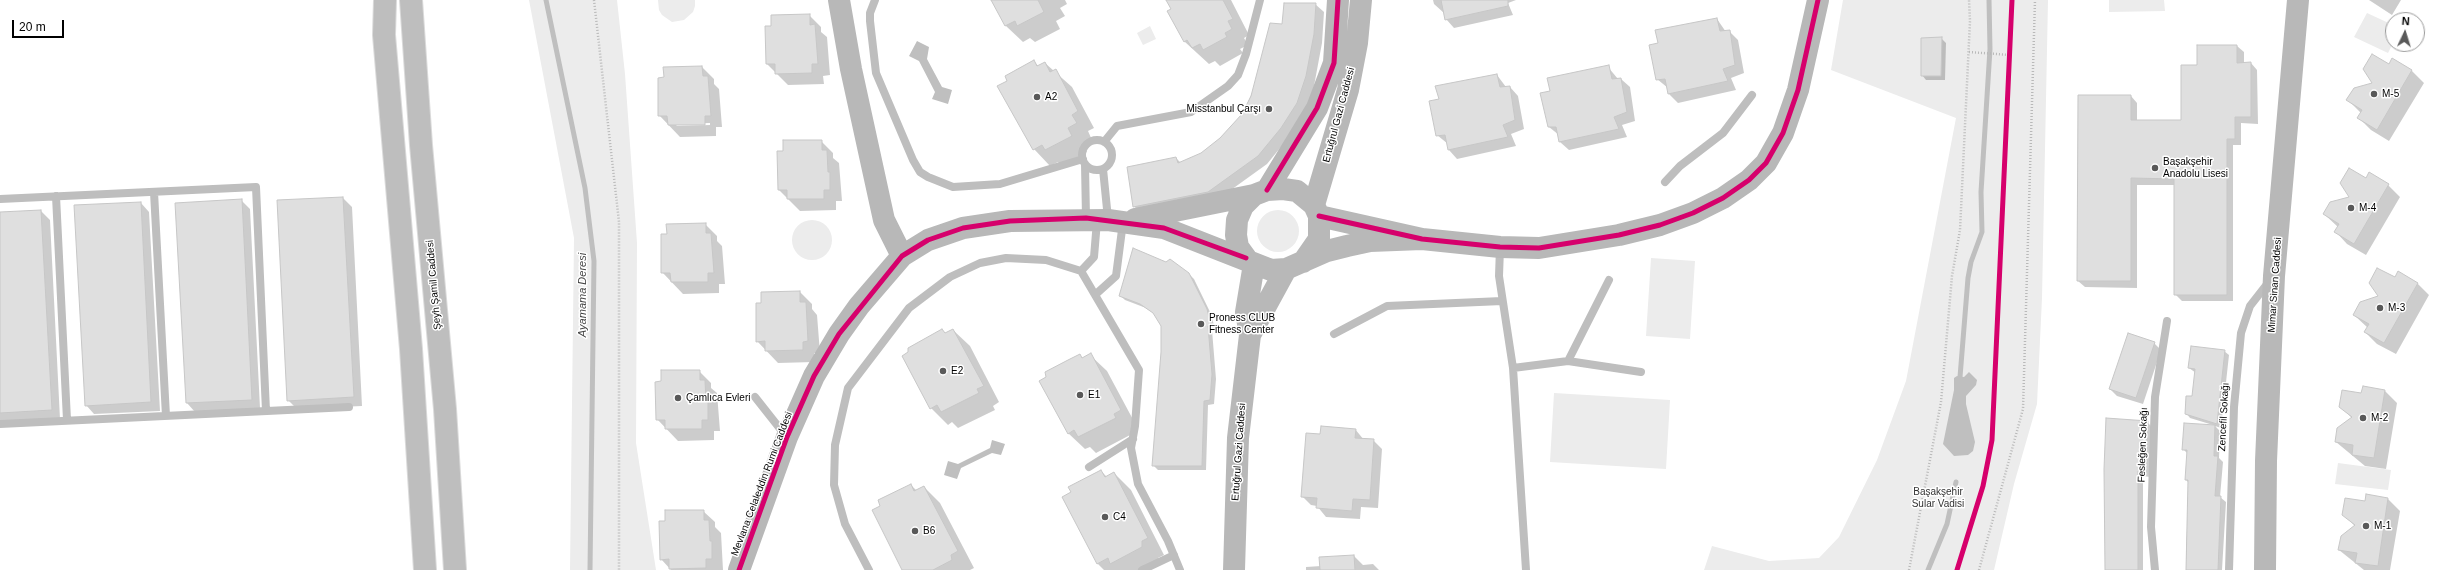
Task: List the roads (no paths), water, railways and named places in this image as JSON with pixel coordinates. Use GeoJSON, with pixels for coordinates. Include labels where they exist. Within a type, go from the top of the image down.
{"type":"FeatureCollection","features":[{"type":"Feature","properties":{"kind":"main road"},"geometry":{"type":"LineString","coordinates":[[385,0],[384,35],[412,357],[425,570]]}},
{"type":"Feature","properties":{"kind":"main road","name":"Şeyh Şamil Caddesi"},"geometry":{"type":"LineString","coordinates":[[411,0],[421,145],[446,409],[455,570]]}},
{"type":"Feature","properties":{"kind":"street"},"geometry":{"type":"LineString","coordinates":[[838,0],[884,220],[902,256]]}},
{"type":"Feature","properties":{"kind":"street","name":"Ertuğrul Gazi Caddesi"},"geometry":{"type":"LineString","coordinates":[[1261,192],[1317,108],[1334,64],[1338,0]]}},
{"type":"Feature","properties":{"kind":"street","name":"Ertuğrul Gazi Caddesi"},"geometry":{"type":"LineString","coordinates":[[1317,210],[1348,90],[1357,43],[1361,0]]}},
{"type":"Feature","properties":{"kind":"street"},"geometry":{"type":"LineString","coordinates":[[1104,220],[1164,228],[1271,270],[1295,266],[1327,251],[1370,242],[1422,239],[1500,247],[1539,248],[1619,235],[1660,225],[1693,214],[1723,198],[1749,180],[1766,163],[1783,133],[1798,90],[1818,0]]}},
{"type":"Feature","properties":{"kind":"street","name":"Mimar Sinan Caddesi"},"geometry":{"type":"LineString","coordinates":[[2265,570],[2266,461],[2274,276],[2298,0]]}},
{"type":"Feature","properties":{"kind":"street"},"geometry":{"type":"LineString","coordinates":[[1104,220],[1283,188],[1297,191],[1317,210],[1422,239]]}},
{"type":"Feature","properties":{"kind":"street"},"geometry":{"type":"LineString","coordinates":[[1250,335],[1246,312],[1250,261],[1238,247],[1236,235],[1237,220],[1243,206],[1261,192]]}},
{"type":"Feature","properties":{"kind":"street"},"geometry":{"type":"LineString","coordinates":[[1250,335],[1295,266],[1319,239],[1317,210]]}},
{"type":"Feature","properties":{"kind":"street","name":"Mevlana Celaleddin Rumi Caddesi"},"geometry":{"type":"LineString","coordinates":[[739,570],[787,437],[814,376],[838,334],[902,256],[928,240],[963,228],[1010,221],[1104,220]]}},
{"type":"Feature","properties":{"kind":"street","name":"Ertuğrul Gazi Caddesi"},"geometry":{"type":"LineString","coordinates":[[1234,570],[1238,438],[1250,335]]}},
{"type":"Feature","properties":{"kind":"lane"},"geometry":{"type":"LineString","coordinates":[[875,0],[870,13],[870,21],[876,73],[914,160],[924,175],[936,182],[954,187],[1000,184],[1084,162]]}},
{"type":"Feature","properties":{"kind":"lane"},"geometry":{"type":"LineString","coordinates":[[1104,142],[1117,126],[1191,112],[1228,86],[1238,75],[1246,54],[1260,0]]}},
{"type":"Feature","properties":{"kind":"lane"},"geometry":{"type":"LineString","coordinates":[[1665,182],[1680,166],[1723,133],[1752,95]]}},
{"type":"Feature","properties":{"kind":"lane"},"geometry":{"type":"LineString","coordinates":[[1084,162],[1093,170],[1103,169],[1110,163],[1112,154],[1108,145],[1104,142],[1090,142],[1084,150],[1084,162],[1104,220],[1116,276],[1096,294]]}},
{"type":"Feature","properties":{"kind":"lane"},"geometry":{"type":"LineString","coordinates":[[1081,271],[1094,257],[1104,220],[1103,169]]}},
{"type":"Feature","properties":{"kind":"lane"},"geometry":{"type":"LineString","coordinates":[[0,199],[256,187],[266,411]]}},
{"type":"Feature","properties":{"kind":"lane"},"geometry":{"type":"LineString","coordinates":[[154,192],[166,416]]}},
{"type":"Feature","properties":{"kind":"lane"},"geometry":{"type":"LineString","coordinates":[[56,196],[66,420]]}},
{"type":"Feature","properties":{"kind":"lane"},"geometry":{"type":"LineString","coordinates":[[1500,247],[1502,301],[1513,368],[1526,570]]}},
{"type":"Feature","properties":{"kind":"lane"},"geometry":{"type":"LineString","coordinates":[[869,570],[845,524],[834,485],[835,445],[848,388],[909,308],[950,277],[980,263],[1006,258],[1046,260],[1081,271],[1096,294],[1139,370],[1131,448],[1138,484],[1180,570]]}},
{"type":"Feature","properties":{"kind":"lane","name":"Zencefil Sokağı"},"geometry":{"type":"LineString","coordinates":[[2229,570],[2234,407],[2241,333],[2250,306],[2274,276]]}},
{"type":"Feature","properties":{"kind":"lane"},"geometry":{"type":"LineString","coordinates":[[1568,361],[1609,280]]}},
{"type":"Feature","properties":{"kind":"lane"},"geometry":{"type":"LineString","coordinates":[[1334,334],[1387,306],[1502,301]]}},
{"type":"Feature","properties":{"kind":"lane","name":"Fesleğen Sokağı"},"geometry":{"type":"LineString","coordinates":[[2155,570],[2151,527],[2155,397],[2167,321]]}},
{"type":"Feature","properties":{"kind":"lane"},"geometry":{"type":"LineString","coordinates":[[1513,368],[1568,361],[1641,372]]}},
{"type":"Feature","properties":{"kind":"lane"},"geometry":{"type":"LineString","coordinates":[[755,397],[787,437]]}},
{"type":"Feature","properties":{"kind":"lane"},"geometry":{"type":"LineString","coordinates":[[0,424],[349,407]]}},
{"type":"Feature","properties":{"kind":"lane"},"geometry":{"type":"LineString","coordinates":[[1089,467],[1133,439]]}},
{"type":"Feature","properties":{"kind":"lane"},"geometry":{"type":"LineString","coordinates":[[1142,570],[1174,555]]}},
{"type":"Feature","properties":{"kind":"waterway","name":"Ayamama Deresi"},"geometry":{"type":"LineString","coordinates":[[546,0],[585,188],[594,261],[590,570]]}},
{"type":"Feature","properties":{"kind":"waterway"},"geometry":{"type":"LineString","coordinates":[[1960,377],[1968,278],[1971,262],[1982,232],[1981,192],[1990,49],[1989,0]]}},
{"type":"Feature","properties":{"kind":"waterway"},"geometry":{"type":"LineString","coordinates":[[1928,570],[1947,524],[1956,482]]}},
{"type":"Feature","properties":{"kind":"place","name":"M-5"},"geometry":{"type":"Point","coordinates":[2374,94]}},
{"type":"Feature","properties":{"kind":"place","name":"A2"},"geometry":{"type":"Point","coordinates":[1037,97]}},
{"type":"Feature","properties":{"kind":"place","name":"Misstanbul Çarşı"},"geometry":{"type":"Point","coordinates":[1269,109]}},
{"type":"Feature","properties":{"kind":"place","name":"Başakşehir Anadolu Lisesi"},"geometry":{"type":"Point","coordinates":[2155,168]}},
{"type":"Feature","properties":{"kind":"place","name":"M-4"},"geometry":{"type":"Point","coordinates":[2351,208]}},
{"type":"Feature","properties":{"kind":"place","name":"M-3"},"geometry":{"type":"Point","coordinates":[2380,308]}},
{"type":"Feature","properties":{"kind":"place","name":"Proness CLUB Fitness Center"},"geometry":{"type":"Point","coordinates":[1201,324]}},
{"type":"Feature","properties":{"kind":"place","name":"E2"},"geometry":{"type":"Point","coordinates":[943,371]}},
{"type":"Feature","properties":{"kind":"place","name":"E1"},"geometry":{"type":"Point","coordinates":[1080,395]}},
{"type":"Feature","properties":{"kind":"place","name":"Çamlıca Evleri"},"geometry":{"type":"Point","coordinates":[678,398]}},
{"type":"Feature","properties":{"kind":"place","name":"M-2"},"geometry":{"type":"Point","coordinates":[2363,418]}},
{"type":"Feature","properties":{"kind":"place","name":"C4"},"geometry":{"type":"Point","coordinates":[1105,517]}},
{"type":"Feature","properties":{"kind":"place","name":"M-1"},"geometry":{"type":"Point","coordinates":[2366,526]}},
{"type":"Feature","properties":{"kind":"place","name":"B6"},"geometry":{"type":"Point","coordinates":[915,531]}},
{"type":"Feature","properties":{"kind":"park label","name":"Başakşehir Sular Vadisi"},"geometry":{"type":"Point","coordinates":[1938,498]}}]}
